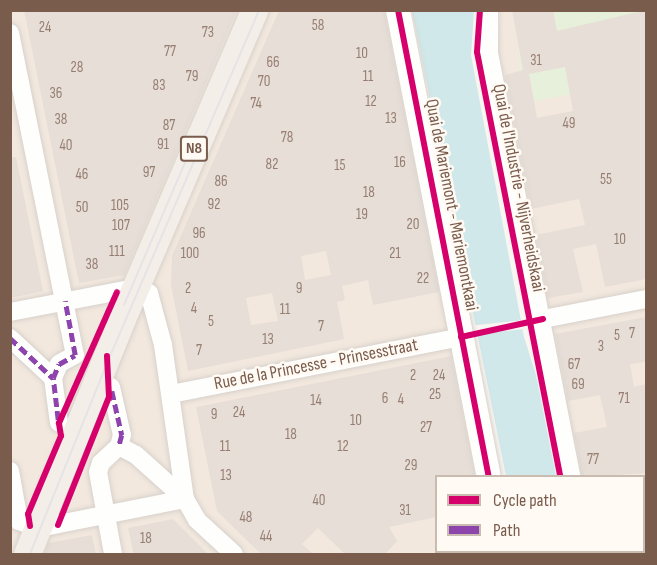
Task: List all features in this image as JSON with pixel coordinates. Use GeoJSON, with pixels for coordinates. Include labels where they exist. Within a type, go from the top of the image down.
{"type":"FeatureCollection","features":[{"type":"Feature","properties":{"kind":"main road","name":"N8"},"geometry":{"type":"LineString","coordinates":[[139,289],[254,10]]}},
{"type":"Feature","properties":{"kind":"main road","name":"N8"},"geometry":{"type":"LineString","coordinates":[[27,555],[107,356],[266,10]]}},
{"type":"Feature","properties":{"kind":"street","name":"Quai de Mariemont - Mariemontkaai"},"geometry":{"type":"LineString","coordinates":[[398,10],[489,475]]}},
{"type":"Feature","properties":{"kind":"street","name":"Quai de l'Industrie - Nijverheidskaai"},"geometry":{"type":"LineString","coordinates":[[489,10],[489,53],[543,320],[571,475]]}},
{"type":"Feature","properties":{"kind":"street"},"geometry":{"type":"LineString","coordinates":[[10,33],[75,356],[59,364],[53,378],[59,423]]}},
{"type":"Feature","properties":{"kind":"street"},"geometry":{"type":"LineString","coordinates":[[10,312],[139,289],[155,305],[171,394],[185,500]]}},
{"type":"Feature","properties":{"kind":"street"},"geometry":{"type":"LineString","coordinates":[[543,320],[646,300]]}},
{"type":"Feature","properties":{"kind":"street"},"geometry":{"type":"LineString","coordinates":[[10,338],[53,378]]}},
{"type":"Feature","properties":{"kind":"street","name":"Rue de la Princesse - Prinsesstraat"},"geometry":{"type":"LineString","coordinates":[[171,394],[461,338]]}},
{"type":"Feature","properties":{"kind":"street"},"geometry":{"type":"LineString","coordinates":[[111,387],[122,435],[119,446],[107,455],[98,472],[113,555]]}},
{"type":"Feature","properties":{"kind":"street"},"geometry":{"type":"LineString","coordinates":[[119,446],[136,455],[185,500],[197,520],[234,555]]}},
{"type":"Feature","properties":{"kind":"street"},"geometry":{"type":"LineString","coordinates":[[10,471],[19,521],[38,528],[185,500]]}},
{"type":"Feature","properties":{"kind":"shaded area"},"geometry":{"type":"Polygon","coordinates":[[[10,11],[387,11],[484,475],[435,475],[435,553],[500,554],[11,554],[10,11]]]}},
{"type":"Feature","properties":{"kind":"shaded area"},"geometry":{"type":"Polygon","coordinates":[[[500,11],[646,11],[646,554],[590,553],[645,553],[645,475],[575,475],[497,59],[500,11]]]}},
{"type":"Feature","properties":{"kind":"green space"},"geometry":{"type":"Polygon","coordinates":[[[553,11],[646,11],[646,146],[640,148],[621,85],[534,101],[528,70],[520,71],[518,46],[553,11]]]}},
{"type":"Feature","properties":{"kind":"water"},"geometry":{"type":"Polygon","coordinates":[[[412,11],[474,11],[471,55],[524,337],[536,375],[556,475],[506,475],[412,11]]]}},
{"type":"Feature","properties":{"kind":"pier"},"geometry":{"type":"Polygon","coordinates":[[[524,320],[525,329],[475,334],[474,325],[524,320]]]}},
{"type":"Feature","properties":{"kind":"building"},"geometry":{"type":"Polygon","coordinates":[[[24,10],[237,10],[124,275],[79,283],[24,10]]]}},
{"type":"Feature","properties":{"kind":"building"},"geometry":{"type":"Polygon","coordinates":[[[279,10],[384,10],[439,292],[373,305],[368,280],[342,286],[345,300],[337,302],[344,339],[188,371],[171,285],[172,256],[279,10]],[[326,251],[301,256],[305,280],[331,275],[326,251]],[[272,293],[246,298],[251,325],[278,321],[272,293]]]}},
{"type":"Feature","properties":{"kind":"building"},"geometry":{"type":"Polygon","coordinates":[[[512,10],[553,10],[557,31],[646,10],[646,279],[605,287],[596,244],[573,249],[583,292],[548,298],[536,235],[585,225],[579,199],[531,209],[505,75],[523,70],[512,10]],[[565,67],[529,74],[537,118],[573,111],[565,67]]]}},
{"type":"Feature","properties":{"kind":"building"},"geometry":{"type":"Polygon","coordinates":[[[16,157],[43,291],[10,298],[10,158],[16,157]]]}},
{"type":"Feature","properties":{"kind":"building"},"geometry":{"type":"Polygon","coordinates":[[[646,317],[645,362],[630,364],[634,387],[646,384],[646,473],[582,475],[574,433],[607,427],[600,395],[568,401],[555,334],[646,317]]]}},
{"type":"Feature","properties":{"kind":"building"},"geometry":{"type":"Polygon","coordinates":[[[451,356],[475,475],[435,475],[435,517],[389,527],[397,541],[384,555],[346,555],[318,528],[302,544],[314,555],[262,555],[217,511],[196,407],[451,356]]]}},
{"type":"Feature","properties":{"kind":"building"},"geometry":{"type":"Polygon","coordinates":[[[173,519],[209,555],[134,555],[128,528],[173,519]]]}},
{"type":"Feature","properties":{"kind":"building"},"geometry":{"type":"Polygon","coordinates":[[[92,535],[96,555],[44,555],[48,543],[92,535]]]}},
{"type":"Feature","properties":{"kind":"tram line"},"geometry":{"type":"LineString","coordinates":[[30,554],[108,361],[259,10]]}},
{"type":"Feature","properties":{"kind":"tram line"},"geometry":{"type":"LineString","coordinates":[[124,305],[188,156]]}},
{"type":"Feature","properties":{"kind":"marked path"},"geometry":{"type":"LineString","coordinates":[[58,420],[53,378],[59,364],[75,355],[65,301]]}},
{"type":"Feature","properties":{"kind":"marked path"},"geometry":{"type":"LineString","coordinates":[[10,338],[53,378]]}},
{"type":"Feature","properties":{"kind":"marked path"},"geometry":{"type":"LineString","coordinates":[[112,391],[122,435],[119,446]]}},
{"type":"Feature","properties":{"kind":"cycle path"},"geometry":{"type":"LineString","coordinates":[[398,10],[489,475]]}},
{"type":"Feature","properties":{"kind":"cycle path"},"geometry":{"type":"LineString","coordinates":[[480,10],[477,52],[560,475]]}},
{"type":"Feature","properties":{"kind":"cycle path"},"geometry":{"type":"LineString","coordinates":[[30,526],[28,514],[61,436],[59,423],[117,292]]}},
{"type":"Feature","properties":{"kind":"cycle path"},"geometry":{"type":"LineString","coordinates":[[461,337],[543,319]]}},
{"type":"Feature","properties":{"kind":"cycle path"},"geometry":{"type":"LineString","coordinates":[[58,525],[109,397],[107,356]]}}]}
